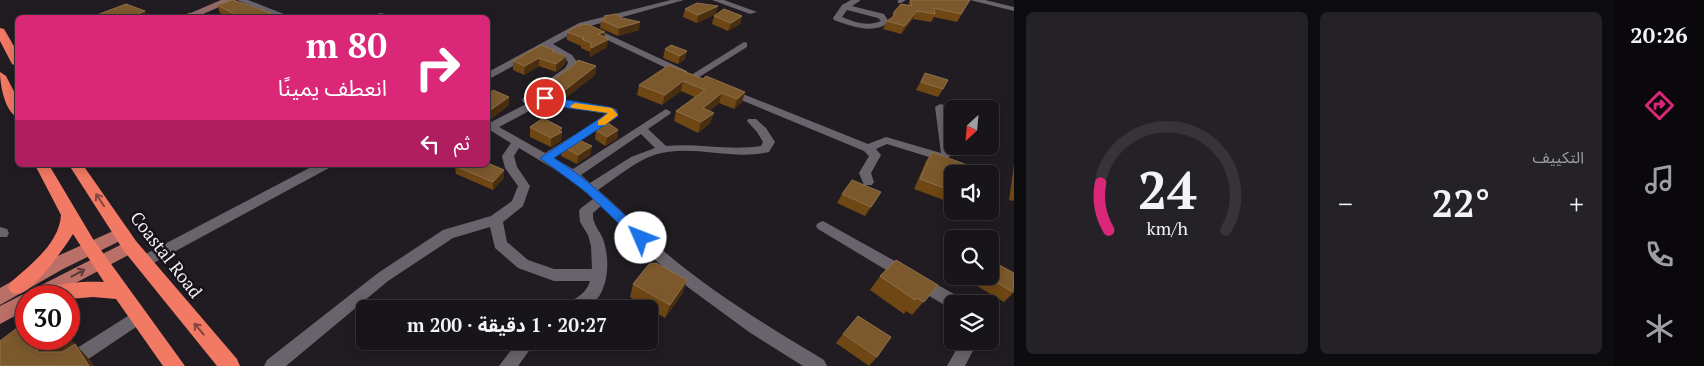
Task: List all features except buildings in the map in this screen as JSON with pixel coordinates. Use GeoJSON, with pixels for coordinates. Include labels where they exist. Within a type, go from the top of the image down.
{"type":"FeatureCollection","features":[{"type":"Feature","properties":{"kind":"highway"},"geometry":{"type":"LineString","coordinates":[[0,31],[15,58]]}},
{"type":"Feature","properties":{"kind":"highway"},"geometry":{"type":"LineString","coordinates":[[0,76],[15,107]]}},
{"type":"Feature","properties":{"kind":"highway"},"geometry":{"type":"LineString","coordinates":[[43,167],[69,214],[96,255],[175,366]]}},
{"type":"Feature","properties":{"kind":"highway","name":"Coastal Road"},"geometry":{"type":"LineString","coordinates":[[77,167],[143,262],[230,366]]}},
{"type":"Feature","properties":{"kind":"highway"},"geometry":{"type":"LineString","coordinates":[[34,285],[66,230],[70,220],[69,214]]}},
{"type":"Feature","properties":{"kind":"highway"},"geometry":{"type":"LineString","coordinates":[[80,292],[112,290],[123,294]]}},
{"type":"Feature","properties":{"kind":"main road"},"geometry":{"type":"LineString","coordinates":[[45,285],[126,239]]}},
{"type":"Feature","properties":{"kind":"main road"},"geometry":{"type":"LineString","coordinates":[[0,296],[15,295]]}},
{"type":"Feature","properties":{"kind":"main road"},"geometry":{"type":"LineString","coordinates":[[0,316],[15,305]]}},
{"type":"Feature","properties":{"kind":"street"},"geometry":{"type":"LineString","coordinates":[[192,15],[230,0]]}},
{"type":"Feature","properties":{"kind":"street"},"geometry":{"type":"LineString","coordinates":[[242,0],[282,15]]}},
{"type":"Feature","properties":{"kind":"street"},"geometry":{"type":"LineString","coordinates":[[490,75],[582,25],[680,0]]}},
{"type":"Feature","properties":{"kind":"street"},"geometry":{"type":"LineString","coordinates":[[716,0],[753,12]]}},
{"type":"Feature","properties":{"kind":"street"},"geometry":{"type":"LineString","coordinates":[[844,7],[881,16],[886,20],[883,24],[873,26],[850,23],[837,18],[844,7],[857,0]]}},
{"type":"Feature","properties":{"kind":"street"},"geometry":{"type":"LineString","coordinates":[[974,0],[1014,9]]}},
{"type":"Feature","properties":{"kind":"street"},"geometry":{"type":"LineString","coordinates":[[582,25],[698,78],[744,45]]}},
{"type":"Feature","properties":{"kind":"street"},"geometry":{"type":"LineString","coordinates":[[509,111],[569,70],[573,63],[569,57],[546,44]]}},
{"type":"Feature","properties":{"kind":"street"},"geometry":{"type":"LineString","coordinates":[[490,64],[502,68]]}},
{"type":"Feature","properties":{"kind":"street"},"geometry":{"type":"LineString","coordinates":[[720,87],[868,148],[874,155],[865,173],[868,182]]}},
{"type":"Feature","properties":{"kind":"street"},"geometry":{"type":"LineString","coordinates":[[490,126],[545,98],[568,105],[613,112],[613,115],[600,125],[546,158]]}},
{"type":"Feature","properties":{"kind":"street"},"geometry":{"type":"LineString","coordinates":[[868,148],[886,140],[942,158],[948,154],[940,107]]}},
{"type":"Feature","properties":{"kind":"street"},"geometry":{"type":"LineString","coordinates":[[573,175],[666,112]]}},
{"type":"Feature","properties":{"kind":"street"},"geometry":{"type":"LineString","coordinates":[[590,189],[649,153],[676,148],[734,152],[753,152],[765,149],[769,142],[762,130],[752,121]]}},
{"type":"Feature","properties":{"kind":"street"},"geometry":{"type":"LineString","coordinates":[[490,127],[573,175],[602,199],[654,251],[694,284],[755,327],[818,366]]}},
{"type":"Feature","properties":{"kind":"street"},"geometry":{"type":"LineString","coordinates":[[642,129],[664,150]]}},
{"type":"Feature","properties":{"kind":"street"},"geometry":{"type":"LineString","coordinates":[[273,366],[383,277],[431,245],[448,234],[496,220],[518,203],[524,186],[511,168],[508,156],[518,142]]}},
{"type":"Feature","properties":{"kind":"street"},"geometry":{"type":"LineString","coordinates":[[143,262],[321,167]]}},
{"type":"Feature","properties":{"kind":"street"},"geometry":{"type":"LineString","coordinates":[[588,300],[596,289],[601,259],[596,236],[586,223],[586,211],[602,199]]}},
{"type":"Feature","properties":{"kind":"street"},"geometry":{"type":"LineString","coordinates":[[496,220],[500,244],[523,264],[554,275],[598,276]]}},
{"type":"Feature","properties":{"kind":"street"},"geometry":{"type":"LineString","coordinates":[[823,226],[944,296]]}},
{"type":"Feature","properties":{"kind":"street"},"geometry":{"type":"LineString","coordinates":[[64,366],[139,316]]}},
{"type":"Feature","properties":{"kind":"street"},"geometry":{"type":"LineString","coordinates":[[508,366],[521,350]]}},
{"type":"Feature","properties":{"kind":"street"},"geometry":{"type":"LineString","coordinates":[[956,366],[965,350]]}},
{"type":"Feature","properties":{"kind":"slow traffic"},"geometry":{"type":"LineString","coordinates":[[575,106],[613,112],[613,115],[602,123]]}},
{"type":"Feature","properties":{"kind":"route"},"geometry":{"type":"LineString","coordinates":[[545,98],[568,105],[613,112],[613,115],[600,125],[546,158],[573,175],[602,199],[641,238]]}}]}
